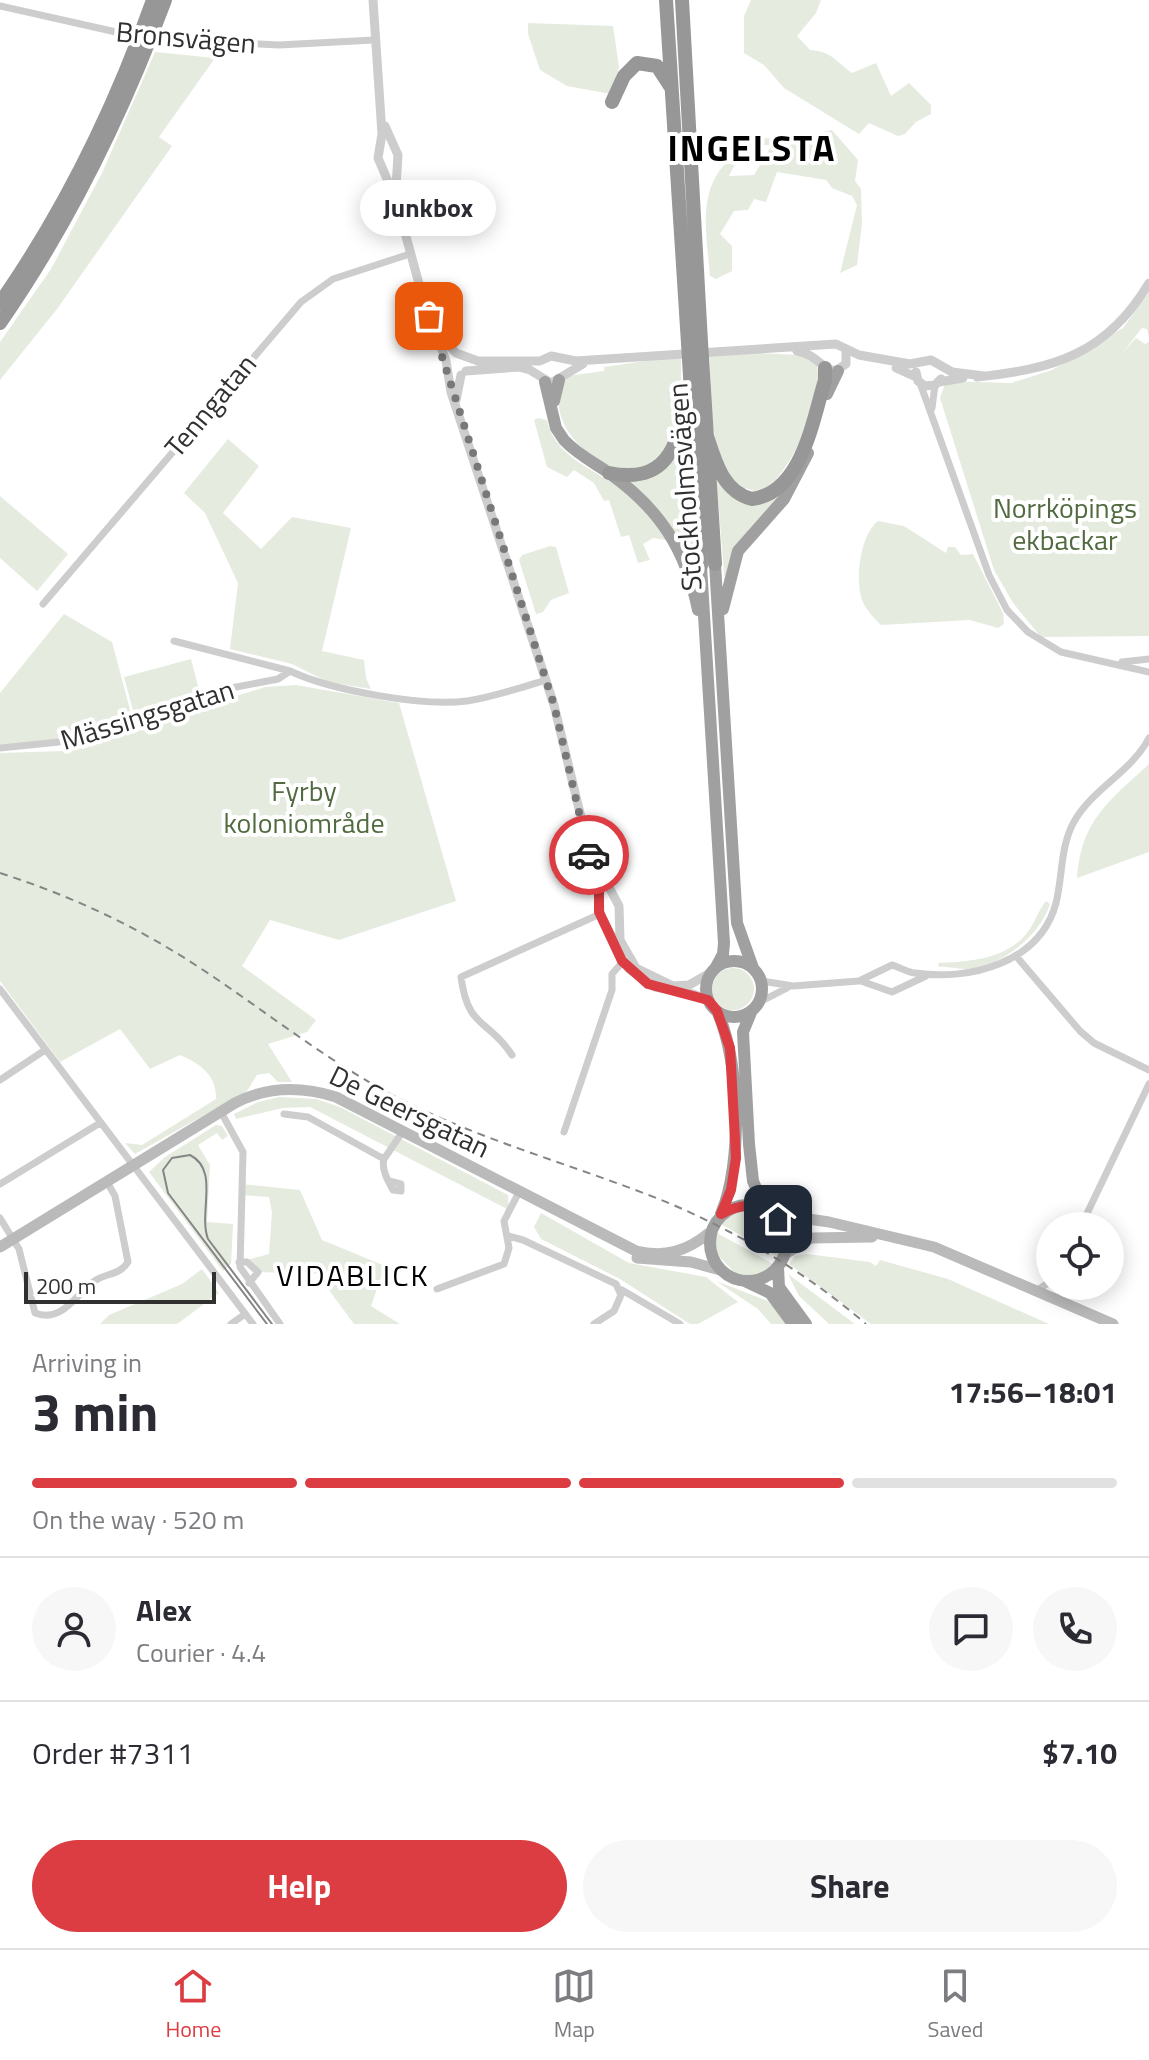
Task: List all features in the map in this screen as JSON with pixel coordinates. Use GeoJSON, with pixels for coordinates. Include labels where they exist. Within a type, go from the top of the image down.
{"type":"FeatureCollection","features":[{"type":"Feature","properties":{"kind":"highway"},"geometry":{"type":"LineString","coordinates":[[0,303],[50,226],[84,163],[129,67],[153,0]]}},
{"type":"Feature","properties":{"kind":"highway"},"geometry":{"type":"LineString","coordinates":[[0,323],[59,232],[94,168],[139,69],[165,0]]}},
{"type":"Feature","properties":{"kind":"highway","name":"Stockholmsvägen"},"geometry":{"type":"LineString","coordinates":[[666,0],[695,351],[707,436],[707,653],[724,943],[713,970]]}},
{"type":"Feature","properties":{"kind":"highway","name":"Stockholmsvägen"},"geometry":{"type":"LineString","coordinates":[[682,0],[695,351],[691,386],[708,565],[719,632],[737,923],[758,975]]}},
{"type":"Feature","properties":{"kind":"highway"},"geometry":{"type":"LineString","coordinates":[[612,102],[628,70],[643,62],[660,69],[673,95]]}},
{"type":"Feature","properties":{"kind":"highway"},"geometry":{"type":"LineString","coordinates":[[707,436],[717,467],[731,487],[752,499],[770,494],[782,485],[796,466],[832,366]]}},
{"type":"Feature","properties":{"kind":"highway"},"geometry":{"type":"LineString","coordinates":[[719,632],[734,560],[750,534],[784,499],[801,471],[832,366]]}},
{"type":"Feature","properties":{"kind":"highway"},"geometry":{"type":"LineString","coordinates":[[551,378],[556,428],[564,440],[651,507],[683,553],[707,653]]}},
{"type":"Feature","properties":{"kind":"highway"},"geometry":{"type":"LineString","coordinates":[[609,473],[637,476],[648,473],[664,461],[675,447],[691,386]]}},
{"type":"Feature","properties":{"kind":"highway"},"geometry":{"type":"LineString","coordinates":[[792,1318],[779,1287],[778,1273],[785,1254],[784,1230],[753,1181],[749,1144],[743,1032],[755,1006],[758,975],[732,961],[713,970],[706,984],[708,1000],[717,1011],[730,1048],[736,1158],[731,1190],[709,1233],[711,1256],[725,1273],[755,1286],[792,1318],[806,1324]]}},
{"type":"Feature","properties":{"kind":"highway"},"geometry":{"type":"LineString","coordinates":[[717,1011],[738,1016],[755,1006]]}},
{"type":"Feature","properties":{"kind":"highway"},"geometry":{"type":"LineString","coordinates":[[721,1214],[740,1206],[770,1212]]}},
{"type":"Feature","properties":{"kind":"highway"},"geometry":{"type":"LineString","coordinates":[[743,1280],[778,1273]]}},
{"type":"Feature","properties":{"kind":"main road","name":"De Geersgatan"},"geometry":{"type":"LineString","coordinates":[[0,1247],[221,1112],[256,1094],[304,1089],[336,1097],[636,1251],[661,1254],[685,1250],[709,1233]]}},
{"type":"Feature","properties":{"kind":"main road"},"geometry":{"type":"LineString","coordinates":[[770,1212],[829,1222],[934,1247],[1036,1290]]}},
{"type":"Feature","properties":{"kind":"main road","name":"De Geersgatan"},"geometry":{"type":"LineString","coordinates":[[589,1228],[628,1255],[643,1260],[678,1263],[725,1273]]}},
{"type":"Feature","properties":{"kind":"main road"},"geometry":{"type":"LineString","coordinates":[[785,1254],[798,1243],[817,1237],[890,1238]]}},
{"type":"Feature","properties":{"kind":"main road"},"geometry":{"type":"LineString","coordinates":[[1061,1300],[1113,1324]]}},
{"type":"Feature","properties":{"kind":"street"},"geometry":{"type":"LineString","coordinates":[[373,0],[381,111],[381,149],[378,158],[396,200],[410,254],[546,680],[602,913],[625,959],[648,984],[708,1000]]}},
{"type":"Feature","properties":{"kind":"street","name":"Bronsvägen"},"geometry":{"type":"LineString","coordinates":[[0,6],[116,32],[176,40],[279,45],[374,40]]}},
{"type":"Feature","properties":{"kind":"street"},"geometry":{"type":"LineString","coordinates":[[381,111],[392,148],[398,155],[395,165],[396,200]]}},
{"type":"Feature","properties":{"kind":"street"},"geometry":{"type":"LineString","coordinates":[[381,149],[392,148]]}},
{"type":"Feature","properties":{"kind":"street"},"geometry":{"type":"LineString","coordinates":[[384,167],[395,165]]}},
{"type":"Feature","properties":{"kind":"street","name":"Tenngatan"},"geometry":{"type":"LineString","coordinates":[[43,604],[301,302],[333,279],[410,254]]}},
{"type":"Feature","properties":{"kind":"street"},"geometry":{"type":"LineString","coordinates":[[918,380],[937,384],[1034,371],[1072,357],[1115,327],[1149,283]]}},
{"type":"Feature","properties":{"kind":"street"},"geometry":{"type":"LineString","coordinates":[[434,330],[460,355],[492,362],[540,361],[551,356],[561,360],[598,359],[836,344],[846,351],[903,364],[931,360],[940,366],[984,376]]}},
{"type":"Feature","properties":{"kind":"street"},"geometry":{"type":"LineString","coordinates":[[825,347],[832,366]]}},
{"type":"Feature","properties":{"kind":"street"},"geometry":{"type":"LineString","coordinates":[[764,348],[800,352],[832,366],[861,362],[910,372],[918,380],[933,414],[989,575],[1007,610],[1024,629],[1050,647],[1104,662],[1149,669]]}},
{"type":"Feature","properties":{"kind":"street"},"geometry":{"type":"LineString","coordinates":[[832,366],[846,351]]}},
{"type":"Feature","properties":{"kind":"street"},"geometry":{"type":"LineString","coordinates":[[446,361],[460,355]]}},
{"type":"Feature","properties":{"kind":"street"},"geometry":{"type":"LineString","coordinates":[[456,400],[464,373],[460,355]]}},
{"type":"Feature","properties":{"kind":"street"},"geometry":{"type":"LineString","coordinates":[[449,373],[519,367],[551,378],[598,359]]}},
{"type":"Feature","properties":{"kind":"street"},"geometry":{"type":"LineString","coordinates":[[551,378],[561,360]]}},
{"type":"Feature","properties":{"kind":"street"},"geometry":{"type":"LineString","coordinates":[[540,361],[551,378]]}},
{"type":"Feature","properties":{"kind":"street"},"geometry":{"type":"LineString","coordinates":[[918,380],[921,363]]}},
{"type":"Feature","properties":{"kind":"street"},"geometry":{"type":"LineString","coordinates":[[933,414],[931,398],[940,366]]}},
{"type":"Feature","properties":{"kind":"street","name":"Mässingsgatan"},"geometry":{"type":"LineString","coordinates":[[174,641],[290,671],[325,685],[445,702],[477,699],[546,680]]}},
{"type":"Feature","properties":{"kind":"street"},"geometry":{"type":"LineString","coordinates":[[1104,662],[1149,659]]}},
{"type":"Feature","properties":{"kind":"street","name":"Mässingsgatan"},"geometry":{"type":"LineString","coordinates":[[0,748],[59,742],[231,688],[278,679],[290,671]]}},
{"type":"Feature","properties":{"kind":"street"},"geometry":{"type":"LineString","coordinates":[[758,975],[793,986],[859,981],[881,985],[892,992],[905,983],[932,974],[987,969],[1016,956],[1042,932],[1053,912],[1066,841],[1073,822],[1088,801],[1129,763],[1149,738]]}},
{"type":"Feature","properties":{"kind":"street"},"geometry":{"type":"LineString","coordinates":[[589,851],[620,908],[620,940],[625,959],[653,979],[673,986],[689,985],[713,970]]}},
{"type":"Feature","properties":{"kind":"street"},"geometry":{"type":"LineString","coordinates":[[602,913],[605,900],[614,900]]}},
{"type":"Feature","properties":{"kind":"street"},"geometry":{"type":"LineString","coordinates":[[512,1055],[501,1038],[470,1014],[461,977],[602,913],[618,915]]}},
{"type":"Feature","properties":{"kind":"street"},"geometry":{"type":"LineString","coordinates":[[1016,956],[1080,1031],[1094,1043],[1149,1070]]}},
{"type":"Feature","properties":{"kind":"street"},"geometry":{"type":"LineString","coordinates":[[564,1132],[612,990],[612,974],[625,959]]}},
{"type":"Feature","properties":{"kind":"street"},"geometry":{"type":"LineString","coordinates":[[859,981],[880,973],[887,966],[932,974]]}},
{"type":"Feature","properties":{"kind":"street"},"geometry":{"type":"LineString","coordinates":[[902,969],[905,983]]}},
{"type":"Feature","properties":{"kind":"street"},"geometry":{"type":"LineString","coordinates":[[880,973],[881,985]]}},
{"type":"Feature","properties":{"kind":"street"},"geometry":{"type":"LineString","coordinates":[[755,1006],[793,986]]}},
{"type":"Feature","properties":{"kind":"street"},"geometry":{"type":"LineString","coordinates":[[0,989],[253,1324]]}},
{"type":"Feature","properties":{"kind":"street"},"geometry":{"type":"LineString","coordinates":[[0,1080],[45,1050]]}},
{"type":"Feature","properties":{"kind":"street"},"geometry":{"type":"LineString","coordinates":[[1088,1212],[1149,1084]]}},
{"type":"Feature","properties":{"kind":"street"},"geometry":{"type":"LineString","coordinates":[[221,1112],[243,1152],[239,1262],[249,1283],[280,1324]]}},
{"type":"Feature","properties":{"kind":"street"},"geometry":{"type":"LineString","coordinates":[[284,1114],[308,1117],[384,1159]]}},
{"type":"Feature","properties":{"kind":"street"},"geometry":{"type":"LineString","coordinates":[[0,1184],[100,1123]]}},
{"type":"Feature","properties":{"kind":"street"},"geometry":{"type":"LineString","coordinates":[[389,1181],[382,1167],[384,1159],[403,1131]]}},
{"type":"Feature","properties":{"kind":"street"},"geometry":{"type":"LineString","coordinates":[[0,1218],[21,1253],[35,1313],[45,1317],[68,1311],[95,1281],[118,1272],[128,1262],[115,1196],[107,1182]]}},
{"type":"Feature","properties":{"kind":"street"},"geometry":{"type":"LineString","coordinates":[[437,1289],[504,1264],[508,1256],[508,1236],[504,1221],[519,1192]]}},
{"type":"Feature","properties":{"kind":"street"},"geometry":{"type":"LineString","coordinates":[[508,1236],[534,1245],[622,1290],[680,1324]]}},
{"type":"Feature","properties":{"kind":"street"},"geometry":{"type":"LineString","coordinates":[[239,1262],[252,1265],[258,1272],[249,1283]]}},
{"type":"Feature","properties":{"kind":"street"},"geometry":{"type":"LineString","coordinates":[[594,1324],[614,1311],[622,1290]]}},
{"type":"Feature","properties":{"kind":"street"},"geometry":{"type":"LineString","coordinates":[[231,1324],[245,1314]]}},
{"type":"Feature","properties":{"kind":"green space"},"geometry":{"type":"Polygon","coordinates":[[[751,0],[821,0],[816,13],[797,36],[810,50],[829,55],[852,73],[876,63],[891,96],[909,83],[931,105],[931,114],[898,136],[869,123],[859,134],[784,88],[764,65],[744,53],[744,16],[751,0]]]}},
{"type":"Feature","properties":{"kind":"green space"},"geometry":{"type":"Polygon","coordinates":[[[528,23],[613,26],[619,67],[611,94],[567,86],[540,70],[528,34],[528,23]]]}},
{"type":"Feature","properties":{"kind":"green space"},"geometry":{"type":"Polygon","coordinates":[[[155,52],[215,58],[159,137],[172,146],[57,309],[0,380],[0,342],[51,269],[102,173],[155,52]]]}},
{"type":"Feature","properties":{"kind":"green space"},"geometry":{"type":"Polygon","coordinates":[[[832,130],[858,160],[855,181],[861,189],[862,223],[857,265],[840,273],[857,205],[852,196],[832,188],[826,180],[777,172],[766,202],[754,199],[748,210],[734,211],[720,234],[732,246],[732,271],[716,279],[710,276],[706,217],[710,189],[716,176],[725,164],[735,164],[729,176],[754,175],[772,145],[741,146],[742,142],[753,138],[790,139],[832,130]]]}},
{"type":"Feature","properties":{"kind":"green space","name":"Norrköpings ekbackar"},"geometry":{"type":"Polygon","coordinates":[[[1149,292],[1149,338],[1147,329],[1142,328],[1123,352],[1136,338],[1145,344],[1149,342],[1149,636],[1041,637],[1013,603],[994,570],[940,398],[946,381],[1011,383],[1052,370],[1123,328],[1149,292]]]}},
{"type":"Feature","properties":{"kind":"green space"},"geometry":{"type":"Polygon","coordinates":[[[709,355],[799,355],[816,362],[818,376],[804,433],[784,469],[761,492],[743,486],[729,474],[721,458],[712,415],[709,355]]]}},
{"type":"Feature","properties":{"kind":"green space"},"geometry":{"type":"Polygon","coordinates":[[[681,357],[681,400],[669,447],[644,470],[616,468],[599,461],[567,430],[559,404],[560,390],[567,376],[604,371],[604,367],[681,357]]]}},
{"type":"Feature","properties":{"kind":"green space"},"geometry":{"type":"Polygon","coordinates":[[[534,420],[547,420],[553,436],[577,461],[625,490],[652,513],[667,540],[653,538],[643,544],[650,560],[638,563],[629,535],[621,537],[609,500],[604,501],[594,483],[574,470],[567,477],[547,467],[534,420]]]}},
{"type":"Feature","properties":{"kind":"green space"},"geometry":{"type":"Polygon","coordinates":[[[686,422],[694,571],[666,521],[623,480],[648,477],[686,422]]]}},
{"type":"Feature","properties":{"kind":"green space"},"geometry":{"type":"Polygon","coordinates":[[[228,439],[259,466],[223,513],[261,549],[292,517],[351,528],[322,651],[364,660],[371,689],[328,682],[292,664],[230,649],[238,583],[205,513],[184,493],[228,439]]]}},
{"type":"Feature","properties":{"kind":"green space"},"geometry":{"type":"Polygon","coordinates":[[[716,474],[734,497],[793,480],[732,555],[725,585],[716,474]]]}},
{"type":"Feature","properties":{"kind":"green space"},"geometry":{"type":"Polygon","coordinates":[[[0,496],[68,554],[37,591],[0,558],[0,496]]]}},
{"type":"Feature","properties":{"kind":"green space"},"geometry":{"type":"Polygon","coordinates":[[[878,521],[904,526],[946,553],[948,547],[955,547],[961,555],[973,554],[1003,613],[1004,624],[998,628],[970,620],[881,625],[864,604],[859,581],[863,547],[878,521]]]}},
{"type":"Feature","properties":{"kind":"green space"},"geometry":{"type":"Polygon","coordinates":[[[556,547],[569,593],[551,600],[543,612],[536,614],[519,560],[522,555],[556,547]]]}},
{"type":"Feature","properties":{"kind":"green space"},"geometry":{"type":"Polygon","coordinates":[[[64,614],[112,642],[132,717],[52,740],[0,745],[0,693],[64,614]]]}},
{"type":"Feature","properties":{"kind":"green space"},"geometry":{"type":"Polygon","coordinates":[[[191,659],[200,694],[133,711],[124,677],[191,659]]]}},
{"type":"Feature","properties":{"kind":"green space","name":"Fyrby koloniområde"},"geometry":{"type":"Polygon","coordinates":[[[296,685],[399,703],[456,901],[339,940],[270,920],[242,966],[316,1020],[307,1032],[268,1044],[292,1082],[278,1082],[269,1073],[257,1075],[247,1091],[135,1154],[125,1143],[142,1145],[216,1099],[216,1091],[210,1077],[200,1066],[180,1055],[150,1069],[120,1029],[60,1062],[0,981],[0,753],[62,751],[265,687],[296,685]]]}},
{"type":"Feature","properties":{"kind":"green space"},"geometry":{"type":"Polygon","coordinates":[[[1149,764],[1149,852],[1077,878],[1084,841],[1091,826],[1110,801],[1149,764]]]}},
{"type":"Feature","properties":{"kind":"green space"},"geometry":{"type":"Polygon","coordinates":[[[1046,901],[1050,904],[1036,929],[999,960],[969,969],[939,967],[938,963],[975,960],[1009,949],[1027,933],[1046,901]]]}},
{"type":"Feature","properties":{"kind":"green space"},"geometry":{"type":"Polygon","coordinates":[[[733,968],[748,974],[754,989],[748,1004],[733,1010],[718,1004],[712,989],[718,974],[733,968]]]}},
{"type":"Feature","properties":{"kind":"green space"},"geometry":{"type":"Polygon","coordinates":[[[279,1097],[316,1099],[340,1107],[508,1195],[509,1210],[310,1107],[283,1108],[236,1119],[234,1114],[258,1102],[279,1097]]]}},
{"type":"Feature","properties":{"kind":"green space"},"geometry":{"type":"Polygon","coordinates":[[[216,1125],[222,1126],[228,1136],[222,1140],[217,1133],[198,1145],[210,1165],[207,1222],[233,1224],[231,1264],[223,1271],[149,1172],[165,1157],[216,1125]]]}},
{"type":"Feature","properties":{"kind":"green space"},"geometry":{"type":"Polygon","coordinates":[[[241,1184],[300,1190],[322,1240],[385,1266],[371,1306],[400,1324],[354,1324],[317,1274],[258,1272],[239,1262],[269,1254],[272,1212],[269,1197],[240,1195],[241,1184]]]}},
{"type":"Feature","properties":{"kind":"green space"},"geometry":{"type":"Polygon","coordinates":[[[738,1210],[758,1211],[772,1221],[778,1236],[777,1256],[719,1223],[738,1210]]]}},
{"type":"Feature","properties":{"kind":"green space"},"geometry":{"type":"Polygon","coordinates":[[[541,1213],[629,1263],[706,1277],[738,1302],[698,1324],[690,1324],[620,1279],[541,1239],[534,1227],[541,1213]]]}},
{"type":"Feature","properties":{"kind":"green space"},"geometry":{"type":"Polygon","coordinates":[[[715,1232],[775,1266],[759,1277],[735,1273],[716,1253],[715,1232]]]}},
{"type":"Feature","properties":{"kind":"green space"},"geometry":{"type":"Polygon","coordinates":[[[807,1254],[870,1262],[876,1266],[880,1260],[948,1279],[1049,1324],[871,1324],[789,1264],[795,1256],[807,1254]]]}},
{"type":"Feature","properties":{"kind":"green space"},"geometry":{"type":"Polygon","coordinates":[[[202,1269],[219,1293],[177,1324],[100,1324],[109,1315],[182,1284],[202,1269]]]}},
{"type":"Feature","properties":{"kind":"green space"},"geometry":{"type":"Polygon","coordinates":[[[788,1274],[855,1324],[829,1324],[799,1296],[788,1274]]]}},
{"type":"Feature","properties":{"kind":"green space"},"geometry":{"type":"Polygon","coordinates":[[[716,1281],[768,1301],[788,1324],[771,1324],[758,1309],[716,1281]]]}},
{"type":"Feature","properties":{"kind":"tram line"},"geometry":{"type":"LineString","coordinates":[[267,1324],[168,1193],[163,1170],[172,1158],[190,1155],[199,1162],[206,1181],[208,1239],[272,1324]]}},
{"type":"Feature","properties":{"kind":"railway"},"geometry":{"type":"LineString","coordinates":[[0,873],[77,902],[150,938],[197,966],[318,1050],[394,1096],[462,1127],[636,1190],[723,1228],[797,1272],[866,1324]]}},
{"type":"Feature","properties":{"kind":"way so far"},"geometry":{"type":"LineString","coordinates":[[429,316],[446,361],[451,392],[464,423],[554,705],[589,855]]}},
{"type":"Feature","properties":{"kind":"place","name":"Junkbox"},"geometry":{"type":"Point","coordinates":[429,316]}},
{"type":"Feature","properties":{"kind":"district","name":"INGELSTA"},"geometry":{"type":"Point","coordinates":[752,147]}},
{"type":"Feature","properties":{"kind":"district","name":"VIDABLICK"},"geometry":{"type":"Point","coordinates":[353,1275]}},
{"type":"Feature","properties":{"kind":"route"},"geometry":{"type":"LineString","coordinates":[[589,855],[599,892],[599,912],[608,925],[622,961],[648,984],[708,1000],[717,1011],[728,1037],[736,1158],[731,1190],[721,1214],[747,1205],[765,1209],[778,1219]]}}]}
